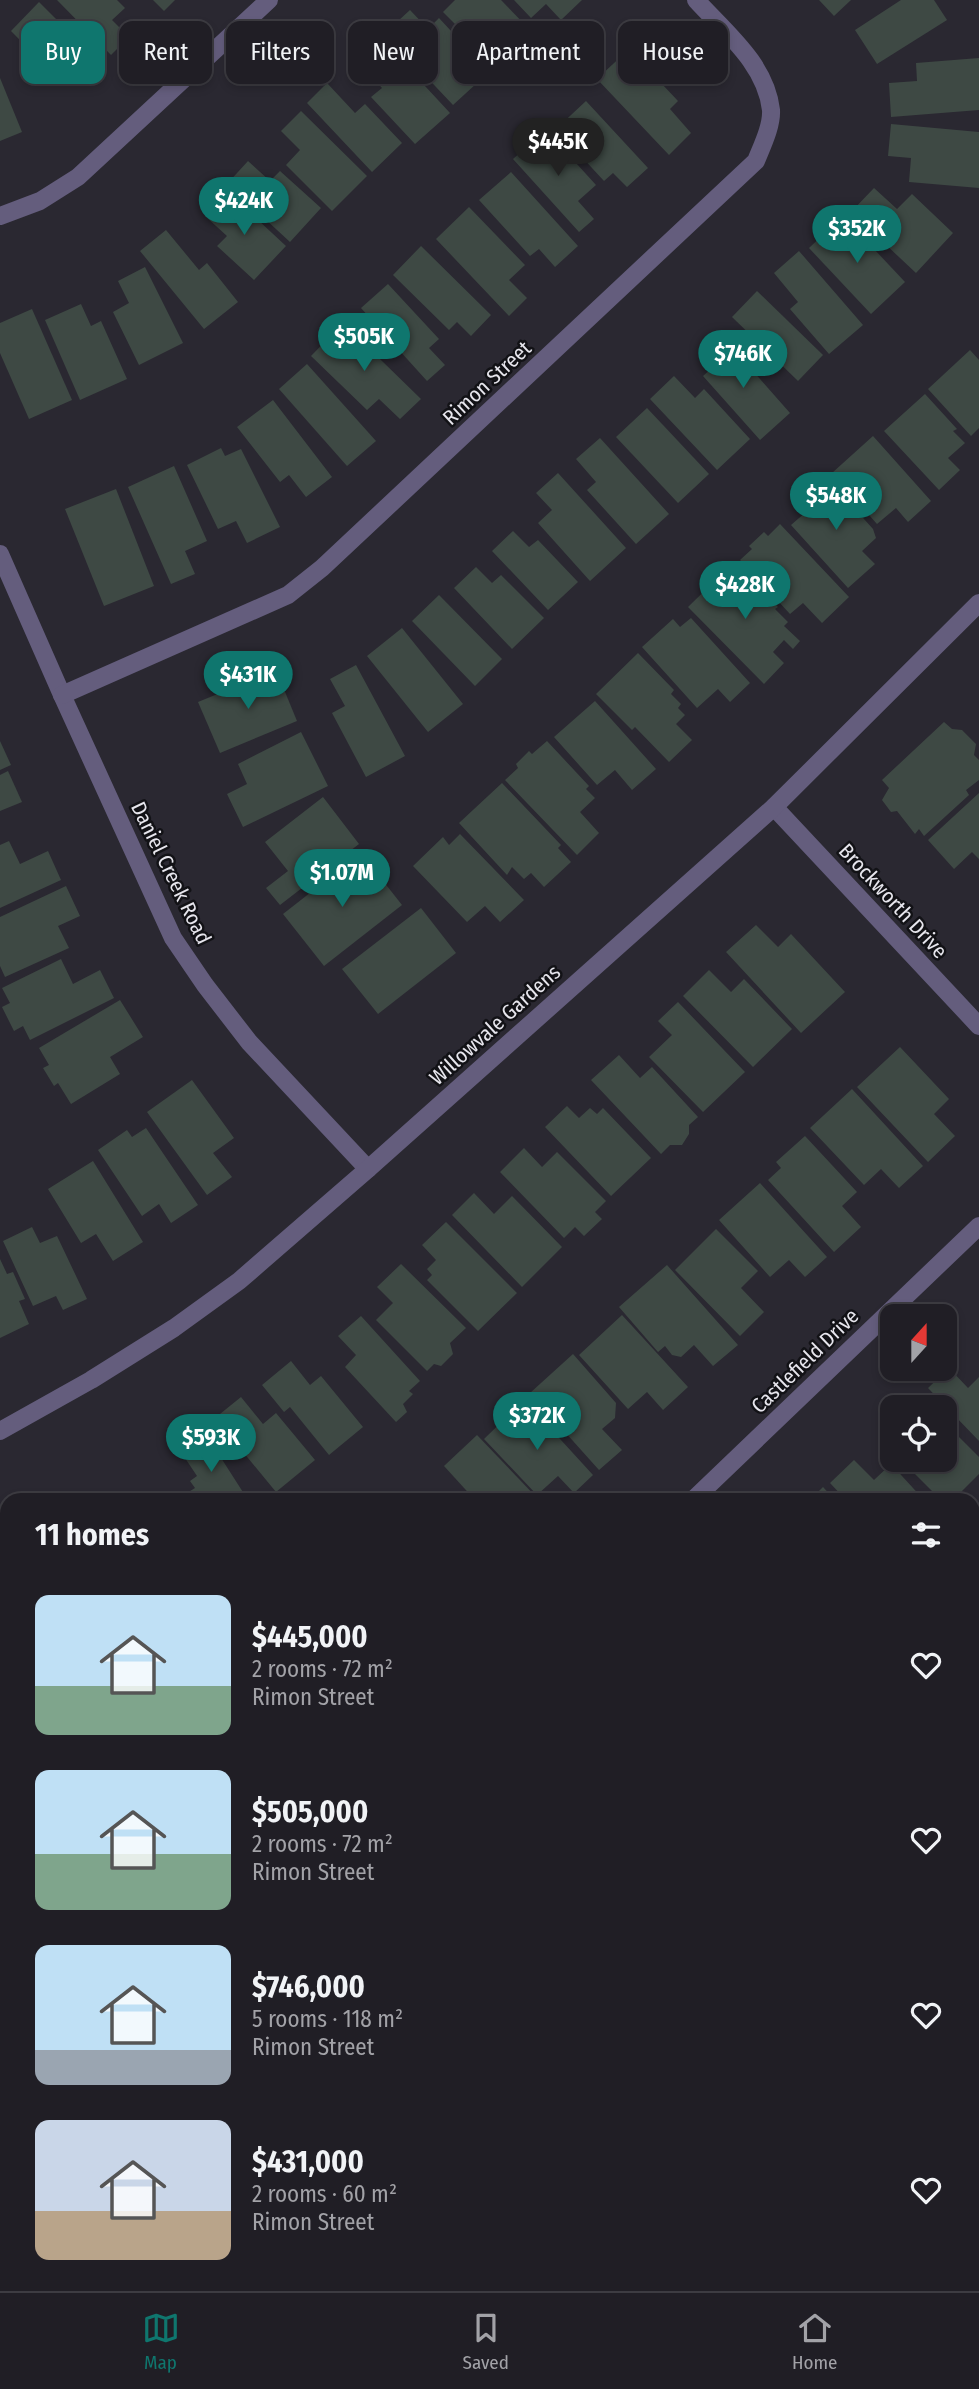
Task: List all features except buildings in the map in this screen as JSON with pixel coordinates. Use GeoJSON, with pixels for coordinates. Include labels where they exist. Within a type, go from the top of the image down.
{"type":"FeatureCollection","features":[{"type":"Feature","properties":{"kind":"street"},"geometry":{"type":"LineString","coordinates":[[0,216],[40,201],[78,177],[269,0]]}},
{"type":"Feature","properties":{"kind":"street","name":"Rimon Street"},"geometry":{"type":"LineString","coordinates":[[62,695],[288,595],[322,568],[756,161],[766,137],[771,111],[764,85],[756,65],[696,0]]}},
{"type":"Feature","properties":{"kind":"street","name":"Daniel Creek Road"},"geometry":{"type":"LineString","coordinates":[[0,554],[173,938],[249,1042],[368,1169]]}},
{"type":"Feature","properties":{"kind":"street","name":"Willowvale Gardens"},"geometry":{"type":"LineString","coordinates":[[0,1431],[91,1380],[185,1320],[239,1281],[774,807],[979,603]]}},
{"type":"Feature","properties":{"kind":"street","name":"Brockworth Drive"},"geometry":{"type":"LineString","coordinates":[[774,807],[979,1026]]}},
{"type":"Feature","properties":{"kind":"street","name":"Castlefield Drive"},"geometry":{"type":"LineString","coordinates":[[700,1493],[979,1227]]}}]}
